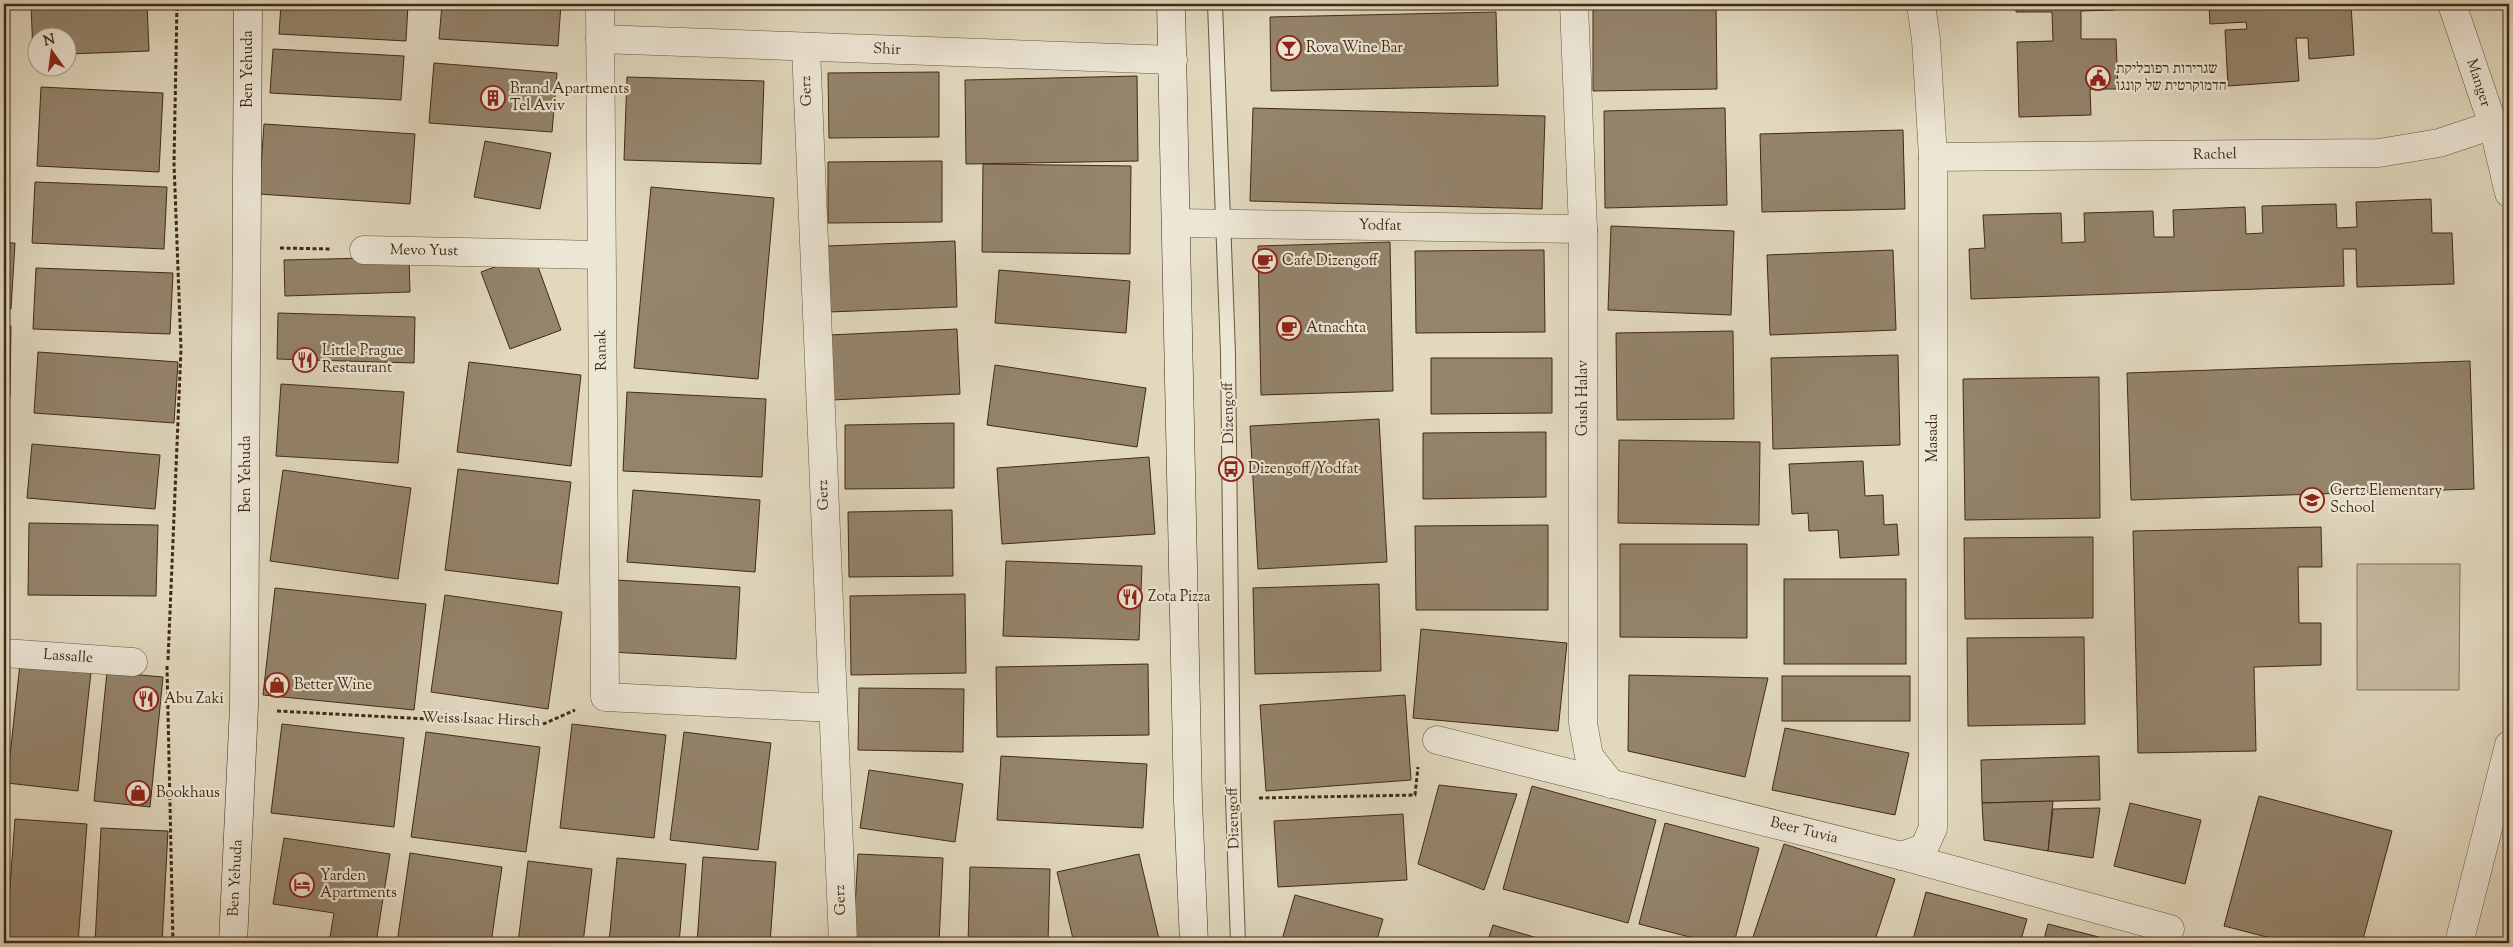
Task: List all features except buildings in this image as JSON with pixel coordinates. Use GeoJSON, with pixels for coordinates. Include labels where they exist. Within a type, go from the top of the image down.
{"type":"FeatureCollection","features":[{"type":"Feature","properties":{"kind":"street","name":"Ben Yehuda"},"geometry":{"type":"LineString","coordinates":[[233,943],[244,706],[248,4]]}},
{"type":"Feature","properties":{"kind":"street","name":"Ranak"},"geometry":{"type":"LineString","coordinates":[[600,4],[605,697]]}},
{"type":"Feature","properties":{"kind":"street"},"geometry":{"type":"LineString","coordinates":[[1171,4],[1188,792],[1194,943]]}},
{"type":"Feature","properties":{"kind":"street","name":"Gush Halav"},"geometry":{"type":"LineString","coordinates":[[1574,4],[1584,229],[1582,723],[1589,756],[1612,784]]}},
{"type":"Feature","properties":{"kind":"street","name":"Masada"},"geometry":{"type":"LineString","coordinates":[[1902,856],[1924,848],[1933,828],[1933,157],[1926,40],[1921,4]]}},
{"type":"Feature","properties":{"kind":"street","name":"Manger"},"geometry":{"type":"LineString","coordinates":[[2452,4],[2492,126],[2509,193]]}},
{"type":"Feature","properties":{"kind":"street","name":"Shir"},"geometry":{"type":"LineString","coordinates":[[600,39],[1173,60]]}},
{"type":"Feature","properties":{"kind":"street","name":"Gerz"},"geometry":{"type":"LineString","coordinates":[[806,48],[843,943]]}},
{"type":"Feature","properties":{"kind":"street","name":"Rachel"},"geometry":{"type":"LineString","coordinates":[[1933,157],[2379,153],[2439,143],[2492,126]]}},
{"type":"Feature","properties":{"kind":"street","name":"Yodfat"},"geometry":{"type":"LineString","coordinates":[[1176,223],[1584,229]]}},
{"type":"Feature","properties":{"kind":"street","name":"Mevo Yust"},"geometry":{"type":"LineString","coordinates":[[364,250],[601,254]]}},
{"type":"Feature","properties":{"kind":"street","name":"Lassalle"},"geometry":{"type":"LineString","coordinates":[[4,653],[133,662]]}},
{"type":"Feature","properties":{"kind":"street"},"geometry":{"type":"LineString","coordinates":[[605,697],[833,708]]}},
{"type":"Feature","properties":{"kind":"street","name":"Beer Tuvia"},"geometry":{"type":"LineString","coordinates":[[1437,740],[1902,856],[2170,929]]}},
{"type":"Feature","properties":{"kind":"street"},"geometry":{"type":"LineString","coordinates":[[2460,943],[2509,745]]}},
{"type":"Feature","properties":{"kind":"lane","name":"Dizengoff"},"geometry":{"type":"LineString","coordinates":[[1215,4],[1228,352],[1233,798],[1238,943]]}},
{"type":"Feature","properties":{"kind":"path"},"geometry":{"type":"LineString","coordinates":[[173,943],[168,664],[181,349],[174,163],[177,4]]}},
{"type":"Feature","properties":{"kind":"path"},"geometry":{"type":"LineString","coordinates":[[247,248],[364,250]]}},
{"type":"Feature","properties":{"kind":"path","name":"Weiss Isaac Hirsch"},"geometry":{"type":"LineString","coordinates":[[244,706],[274,710],[541,725],[605,697]]}},
{"type":"Feature","properties":{"kind":"path"},"geometry":{"type":"LineString","coordinates":[[1233,798],[1415,795],[1421,738],[1437,740]]}},
{"type":"Feature","properties":{"kind":"shaded area"},"geometry":{"type":"Polygon","coordinates":[[[2357,564],[2460,564],[2459,690],[2357,690],[2357,564]]]}},
{"type":"Feature","properties":{"kind":"place","name":"Rova Wine Bar"},"geometry":{"type":"Point","coordinates":[1289,48]}},
{"type":"Feature","properties":{"kind":"place","name":"שגרירות רפובליקת הדמוקרטית של קונגו"},"geometry":{"type":"Point","coordinates":[2098,78]}},
{"type":"Feature","properties":{"kind":"place","name":"Brand Apartments Tel Aviv"},"geometry":{"type":"Point","coordinates":[493,98]}},
{"type":"Feature","properties":{"kind":"place","name":"Cafe Dizengoff"},"geometry":{"type":"Point","coordinates":[1265,261]}},
{"type":"Feature","properties":{"kind":"place","name":"Atnachta"},"geometry":{"type":"Point","coordinates":[1289,328]}},
{"type":"Feature","properties":{"kind":"place","name":"Little Prague Restaurant"},"geometry":{"type":"Point","coordinates":[305,360]}},
{"type":"Feature","properties":{"kind":"place","name":"Dizengoff/Yodfat"},"geometry":{"type":"Point","coordinates":[1231,469]}},
{"type":"Feature","properties":{"kind":"place","name":"Gertz Elementary School"},"geometry":{"type":"Point","coordinates":[2312,500]}},
{"type":"Feature","properties":{"kind":"place","name":"Zota Pizza"},"geometry":{"type":"Point","coordinates":[1130,597]}},
{"type":"Feature","properties":{"kind":"place","name":"Better Wine"},"geometry":{"type":"Point","coordinates":[277,685]}},
{"type":"Feature","properties":{"kind":"place","name":"Abu Zaki"},"geometry":{"type":"Point","coordinates":[146,699]}},
{"type":"Feature","properties":{"kind":"place","name":"Bookhaus"},"geometry":{"type":"Point","coordinates":[138,793]}},
{"type":"Feature","properties":{"kind":"place","name":"Yarden Apartments"},"geometry":{"type":"Point","coordinates":[302,885]}}]}
